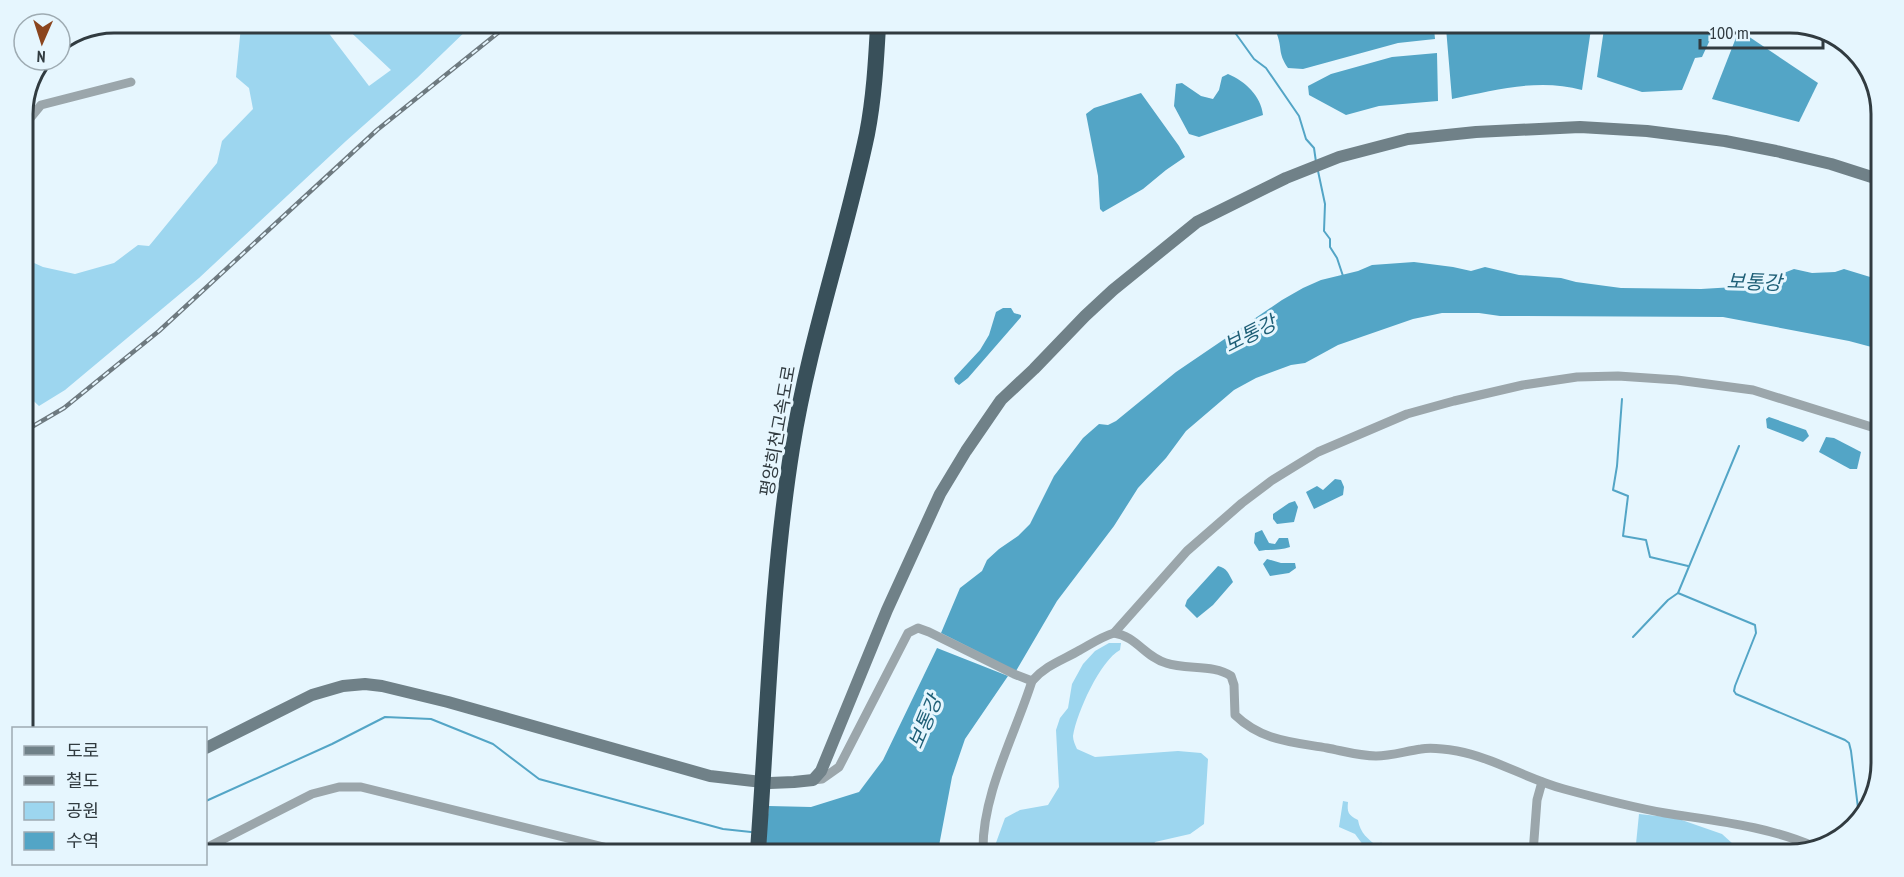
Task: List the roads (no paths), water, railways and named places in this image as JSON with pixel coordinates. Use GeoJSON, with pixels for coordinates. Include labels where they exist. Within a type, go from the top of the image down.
{"type":"FeatureCollection","features":[{"type":"Feature","properties":{"kind":"highway","name":"평양희천고속도로"},"geometry":{"type":"LineString","coordinates":[[758,844],[758,786],[772,546],[783,451],[799,374],[850,169],[866,66],[868,33]]}},
{"type":"Feature","properties":{"kind":"highway","name":"평양희천고속도로"},"geometry":{"type":"LineString","coordinates":[[749,844],[758,786],[779,557],[792,447],[813,348],[867,134],[874,90],[878,33]]}},
{"type":"Feature","properties":{"kind":"main road"},"geometry":{"type":"LineString","coordinates":[[207,748],[312,695],[343,686],[365,684],[448,702],[710,776],[758,786],[813,780],[821,771],[887,610],[940,494],[1001,400],[1085,316],[1197,222],[1286,178],[1339,157],[1408,139],[1526,129],[1580,127],[1622,129],[1725,141],[1831,164],[1871,177]]}},
{"type":"Feature","properties":{"kind":"street"},"geometry":{"type":"LineString","coordinates":[[33,115],[41,105],[130,82]]}},
{"type":"Feature","properties":{"kind":"street"},"geometry":{"type":"LineString","coordinates":[[1114,633],[1186,551],[1271,481],[1318,452],[1407,414],[1454,401],[1523,385],[1577,377],[1642,377],[1754,390],[1871,427]]}},
{"type":"Feature","properties":{"kind":"street"},"geometry":{"type":"LineString","coordinates":[[813,780],[822,778],[839,767],[908,633],[918,628],[1032,681]]}},
{"type":"Feature","properties":{"kind":"street"},"geometry":{"type":"LineString","coordinates":[[982,844],[986,811],[1032,681],[1048,665],[1079,651],[1099,638],[1114,633],[1124,634],[1164,663],[1224,671],[1231,676],[1234,686],[1235,715],[1247,727],[1286,742],[1376,756],[1422,749],[1448,749],[1495,762],[1542,782],[1662,812],[1752,827],[1805,842]]}},
{"type":"Feature","properties":{"kind":"street"},"geometry":{"type":"LineString","coordinates":[[1534,844],[1537,800],[1542,782]]}},
{"type":"Feature","properties":{"kind":"street"},"geometry":{"type":"LineString","coordinates":[[214,844],[312,794],[339,787],[361,787],[592,844]]}},
{"type":"Feature","properties":{"kind":"water"},"geometry":{"type":"Polygon","coordinates":[[[1276,33],[1434,33],[1435,39],[1398,43],[1303,69],[1288,68],[1282,58],[1276,33]]]}},
{"type":"Feature","properties":{"kind":"water"},"geometry":{"type":"Polygon","coordinates":[[[1446,33],[1590,33],[1582,90],[1533,85],[1452,99],[1446,33]]]}},
{"type":"Feature","properties":{"kind":"water"},"geometry":{"type":"Polygon","coordinates":[[[1603,33],[1713,33],[1702,57],[1695,58],[1682,90],[1642,92],[1597,77],[1603,33]]]}},
{"type":"Feature","properties":{"kind":"water"},"geometry":{"type":"Polygon","coordinates":[[[1738,33],[1743,33],[1818,83],[1799,122],[1712,99],[1738,33]]]}},
{"type":"Feature","properties":{"kind":"water"},"geometry":{"type":"Polygon","coordinates":[[[1437,53],[1438,101],[1379,106],[1346,115],[1309,95],[1308,86],[1331,74],[1392,57],[1437,53]]]}},
{"type":"Feature","properties":{"kind":"water"},"geometry":{"type":"Polygon","coordinates":[[[1228,74],[1251,90],[1262,108],[1263,115],[1199,137],[1189,134],[1174,106],[1176,84],[1182,83],[1201,96],[1213,99],[1219,90],[1222,77],[1228,74]]]}},
{"type":"Feature","properties":{"kind":"water"},"geometry":{"type":"Polygon","coordinates":[[[1141,93],[1185,157],[1143,189],[1103,212],[1100,209],[1098,176],[1086,114],[1094,108],[1141,93]]]}},
{"type":"Feature","properties":{"kind":"water","name":"보통강"},"geometry":{"type":"Polygon","coordinates":[[[1414,262],[1471,271],[1485,267],[1519,275],[1561,278],[1621,288],[1701,289],[1751,286],[1794,269],[1812,273],[1835,272],[1844,269],[1871,277],[1871,347],[1723,317],[1500,316],[1479,313],[1442,313],[1413,319],[1338,345],[1305,363],[1291,365],[1256,378],[1234,390],[1186,431],[1166,458],[1138,488],[1114,526],[1057,601],[1016,671],[941,633],[960,588],[982,571],[987,560],[999,549],[1018,536],[1030,524],[1054,476],[1083,438],[1099,424],[1108,425],[1116,421],[1176,372],[1282,300],[1321,280],[1358,271],[1372,265],[1414,262]]]}},
{"type":"Feature","properties":{"kind":"water"},"geometry":{"type":"Polygon","coordinates":[[[1003,308],[1011,308],[1021,317],[968,378],[959,385],[954,378],[980,350],[989,335],[996,312],[1003,308]]]}},
{"type":"Feature","properties":{"kind":"water"},"geometry":{"type":"Polygon","coordinates":[[[1769,417],[1806,430],[1809,436],[1803,442],[1767,428],[1766,419],[1769,417]]]}},
{"type":"Feature","properties":{"kind":"water"},"geometry":{"type":"Polygon","coordinates":[[[1826,437],[1834,438],[1861,452],[1857,469],[1850,469],[1819,452],[1826,437]]]}},
{"type":"Feature","properties":{"kind":"water"},"geometry":{"type":"Polygon","coordinates":[[[1335,479],[1341,480],[1344,487],[1343,495],[1314,509],[1306,492],[1317,486],[1323,490],[1335,479]]]}},
{"type":"Feature","properties":{"kind":"water"},"geometry":{"type":"Polygon","coordinates":[[[1295,501],[1298,507],[1294,522],[1277,524],[1273,519],[1273,514],[1295,501]]]}},
{"type":"Feature","properties":{"kind":"water"},"geometry":{"type":"Polygon","coordinates":[[[1262,530],[1269,543],[1275,544],[1279,538],[1288,538],[1290,547],[1259,551],[1254,543],[1255,533],[1262,530]]]}},
{"type":"Feature","properties":{"kind":"water"},"geometry":{"type":"Polygon","coordinates":[[[1267,559],[1281,563],[1295,563],[1296,568],[1289,573],[1270,576],[1263,564],[1267,559]]]}},
{"type":"Feature","properties":{"kind":"water"},"geometry":{"type":"Polygon","coordinates":[[[1218,566],[1226,570],[1233,582],[1213,605],[1197,618],[1185,606],[1187,600],[1218,566]]]}},
{"type":"Feature","properties":{"kind":"water","name":"보통강"},"geometry":{"type":"Polygon","coordinates":[[[937,648],[1008,676],[965,739],[952,777],[939,844],[765,844],[769,806],[811,807],[859,792],[883,760],[937,648]]]}},
{"type":"Feature","properties":{"kind":"waterway"},"geometry":{"type":"LineString","coordinates":[[1235,33],[1254,59],[1266,68],[1299,116],[1306,139],[1314,148],[1316,162]]}},
{"type":"Feature","properties":{"kind":"waterway"},"geometry":{"type":"LineString","coordinates":[[1318,171],[1325,204],[1324,231],[1330,239],[1330,247],[1337,258],[1343,276]]}},
{"type":"Feature","properties":{"kind":"waterway"},"geometry":{"type":"LineString","coordinates":[[1622,399],[1613,490],[1628,496],[1623,536],[1646,540],[1650,557],[1688,566]]}},
{"type":"Feature","properties":{"kind":"waterway"},"geometry":{"type":"LineString","coordinates":[[1739,446],[1678,593],[1755,625],[1756,633],[1734,691],[1736,694],[1849,743],[1858,806]]}},
{"type":"Feature","properties":{"kind":"waterway"},"geometry":{"type":"LineString","coordinates":[[1633,637],[1668,600],[1678,593]]}},
{"type":"Feature","properties":{"kind":"waterway"},"geometry":{"type":"LineString","coordinates":[[207,801],[332,744],[385,717],[431,719],[493,744],[539,779],[723,829],[751,832]]}},
{"type":"Feature","properties":{"kind":"railway"},"geometry":{"type":"LineString","coordinates":[[33,426],[64,408],[159,331],[377,130],[498,33]]}}]}
